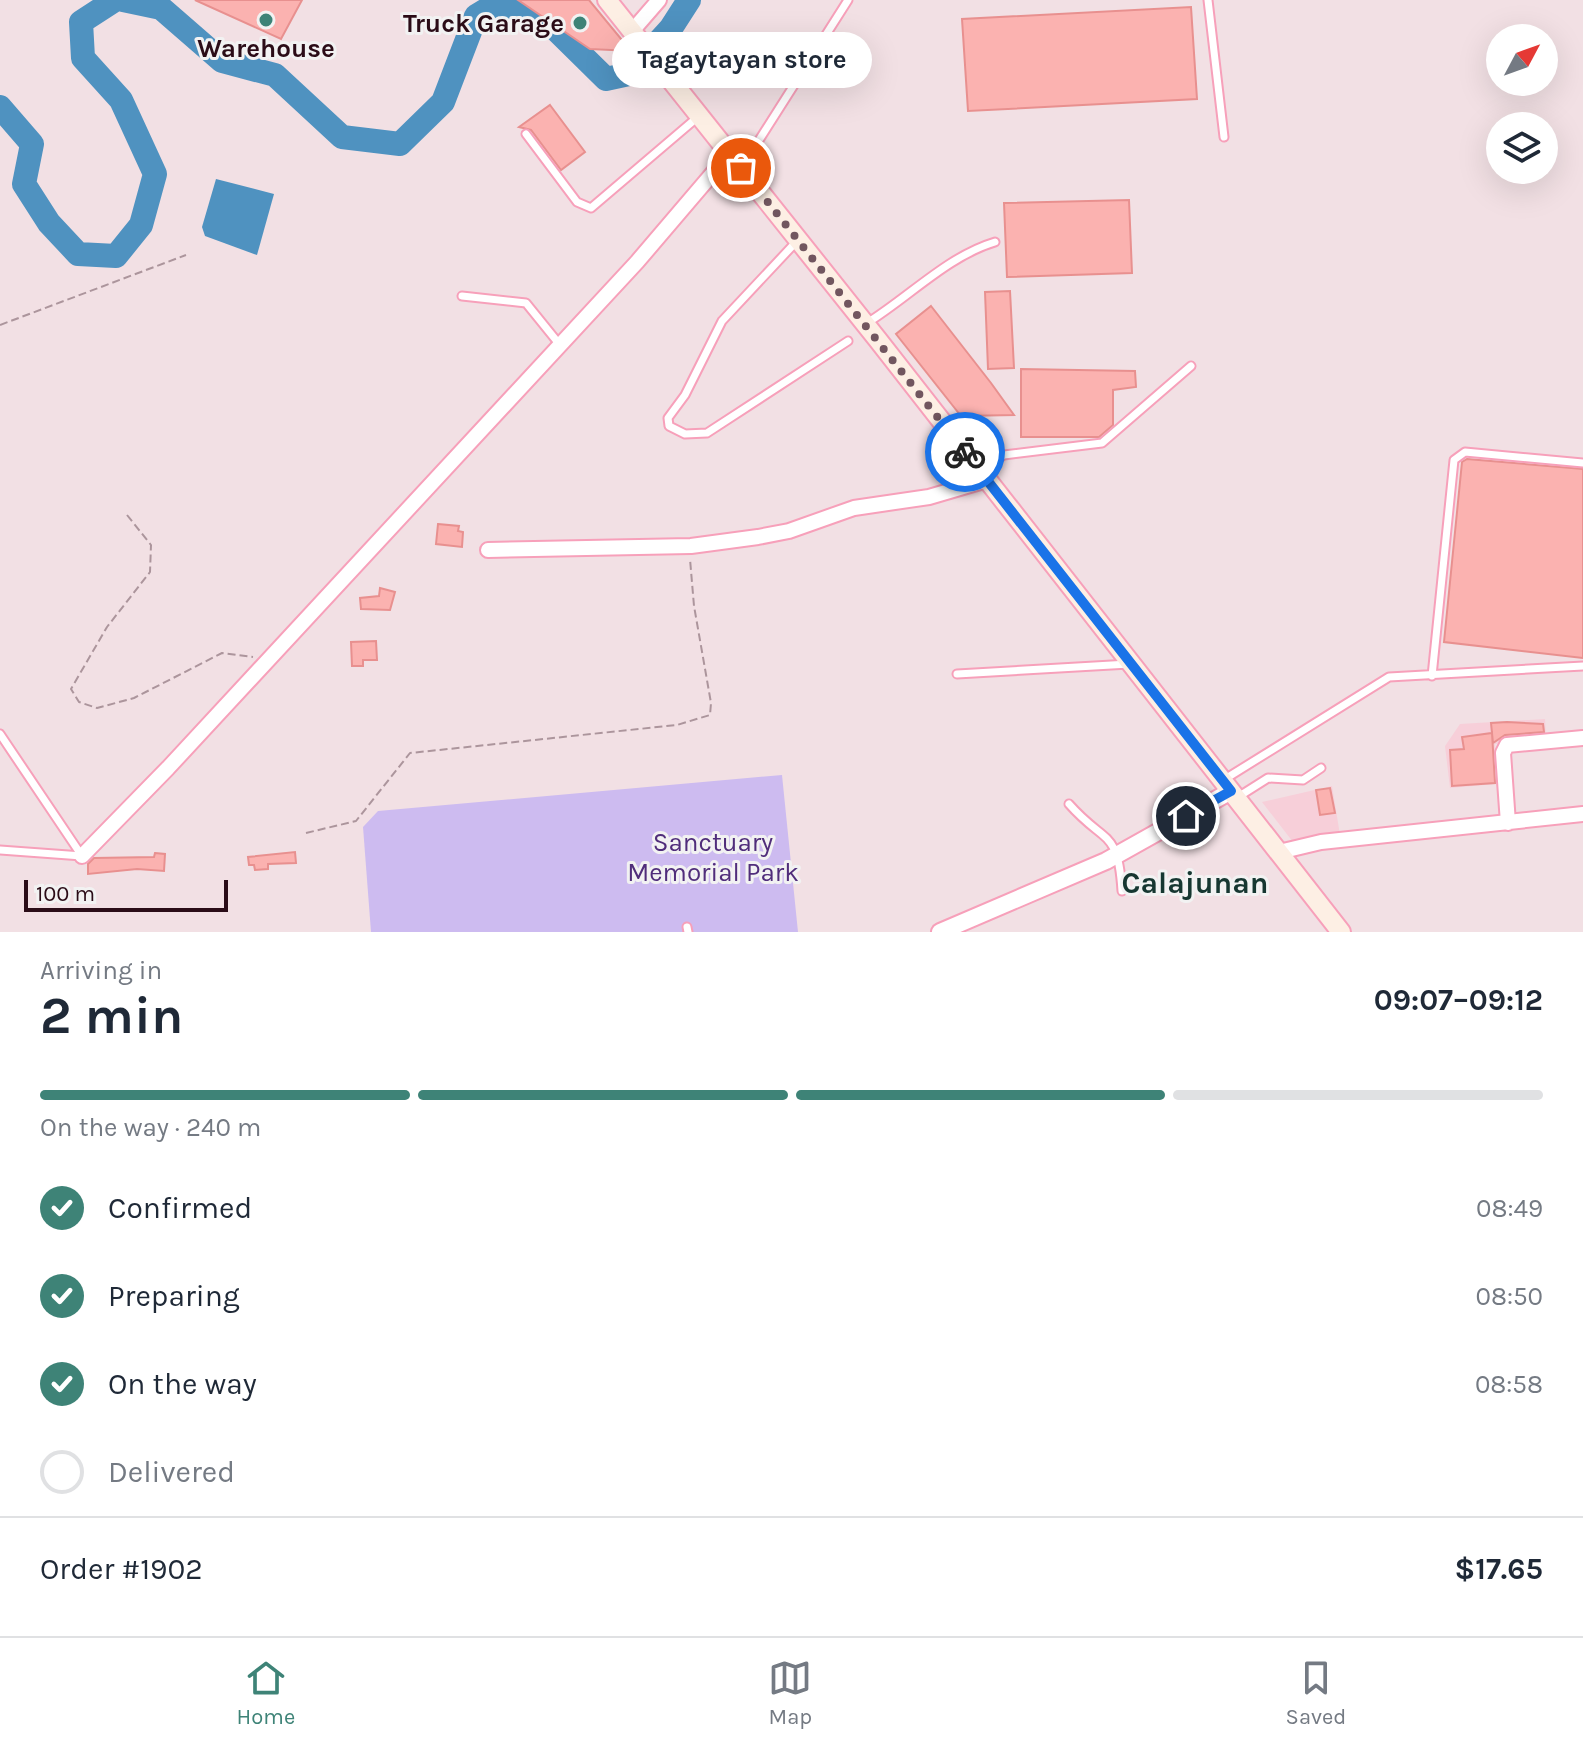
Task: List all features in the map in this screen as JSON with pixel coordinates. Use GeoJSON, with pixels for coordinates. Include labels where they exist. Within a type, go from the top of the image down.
{"type":"FeatureCollection","features":[{"type":"Feature","properties":{"kind":"main road"},"geometry":{"type":"LineString","coordinates":[[607,0],[667,72],[1341,932]]}},
{"type":"Feature","properties":{"kind":"street"},"geometry":{"type":"LineString","coordinates":[[639,38],[659,0]]}},
{"type":"Feature","properties":{"kind":"street"},"geometry":{"type":"LineString","coordinates":[[82,856],[736,160]]}},
{"type":"Feature","properties":{"kind":"street"},"geometry":{"type":"LineString","coordinates":[[488,550],[691,546],[789,531],[854,508],[929,497],[984,475]]}},
{"type":"Feature","properties":{"kind":"street"},"geometry":{"type":"LineString","coordinates":[[1508,823],[1503,753],[1507,745],[1583,738]]}},
{"type":"Feature","properties":{"kind":"street"},"geometry":{"type":"LineString","coordinates":[[940,932],[1119,855],[1230,790]]}},
{"type":"Feature","properties":{"kind":"street"},"geometry":{"type":"LineString","coordinates":[[1279,852],[1321,842],[1583,814]]}},
{"type":"Feature","properties":{"kind":"lane"},"geometry":{"type":"LineString","coordinates":[[736,160],[848,0]]}},
{"type":"Feature","properties":{"kind":"lane"},"geometry":{"type":"LineString","coordinates":[[1208,0],[1224,137]]}},
{"type":"Feature","properties":{"kind":"lane"},"geometry":{"type":"LineString","coordinates":[[526,134],[577,202],[591,208],[700,115]]}},
{"type":"Feature","properties":{"kind":"lane"},"geometry":{"type":"LineString","coordinates":[[798,239],[722,321],[690,387],[668,418],[669,426],[685,434],[707,433],[848,341]]}},
{"type":"Feature","properties":{"kind":"lane"},"geometry":{"type":"LineString","coordinates":[[865,324],[964,256],[995,242]]}},
{"type":"Feature","properties":{"kind":"lane"},"geometry":{"type":"LineString","coordinates":[[462,296],[526,303],[560,345]]}},
{"type":"Feature","properties":{"kind":"lane"},"geometry":{"type":"LineString","coordinates":[[984,475],[1004,455],[1102,443],[1191,366]]}},
{"type":"Feature","properties":{"kind":"lane"},"geometry":{"type":"LineString","coordinates":[[1432,676],[1454,460],[1465,452],[1583,463]]}},
{"type":"Feature","properties":{"kind":"lane"},"geometry":{"type":"LineString","coordinates":[[957,674],[1131,664]]}},
{"type":"Feature","properties":{"kind":"lane"},"geometry":{"type":"LineString","coordinates":[[1230,790],[1381,680],[1583,666]]}},
{"type":"Feature","properties":{"kind":"lane"},"geometry":{"type":"LineString","coordinates":[[0,734],[82,856]]}},
{"type":"Feature","properties":{"kind":"lane"},"geometry":{"type":"LineString","coordinates":[[1230,790],[1268,778],[1303,780],[1321,768]]}},
{"type":"Feature","properties":{"kind":"lane"},"geometry":{"type":"LineString","coordinates":[[1069,804],[1086,824],[1105,834],[1119,855],[1122,891]]}},
{"type":"Feature","properties":{"kind":"lane"},"geometry":{"type":"LineString","coordinates":[[0,850],[82,856]]}},
{"type":"Feature","properties":{"kind":"path"},"geometry":{"type":"LineString","coordinates":[[0,325],[186,255]]}},
{"type":"Feature","properties":{"kind":"path"},"geometry":{"type":"LineString","coordinates":[[127,515],[151,545],[150,572],[82,665],[71,689],[79,702],[97,708],[134,698],[222,653],[270,659]]}},
{"type":"Feature","properties":{"kind":"path"},"geometry":{"type":"LineString","coordinates":[[306,833],[356,821],[410,753],[677,725],[710,715],[711,703],[694,606],[691,546]]}},
{"type":"Feature","properties":{"kind":"shaded area"},"geometry":{"type":"Polygon","coordinates":[[[1545,719],[1546,739],[1495,744],[1496,784],[1450,788],[1445,746],[1460,724],[1545,719]]]}},
{"type":"Feature","properties":{"kind":"shaded area"},"geometry":{"type":"Polygon","coordinates":[[[1332,786],[1340,835],[1293,842],[1262,802],[1332,786]]]}},
{"type":"Feature","properties":{"kind":"green space","name":"Sanctuary Memorial Park"},"geometry":{"type":"Polygon","coordinates":[[[782,775],[798,932],[371,932],[363,827],[378,811],[782,775]]]}},
{"type":"Feature","properties":{"kind":"water"},"geometry":{"type":"Polygon","coordinates":[[[216,179],[274,194],[257,255],[205,236],[202,227],[216,179]]]}},
{"type":"Feature","properties":{"kind":"building","name":"Warehouse"},"geometry":{"type":"Polygon","coordinates":[[[195,0],[302,0],[281,39],[195,0]]]}},
{"type":"Feature","properties":{"kind":"building","name":"Truck Garage"},"geometry":{"type":"Polygon","coordinates":[[[518,0],[589,0],[631,51],[590,49],[518,0]]]}},
{"type":"Feature","properties":{"kind":"building"},"geometry":{"type":"Polygon","coordinates":[[[1191,7],[1197,99],[968,111],[962,19],[1191,7]]]}},
{"type":"Feature","properties":{"kind":"building"},"geometry":{"type":"Polygon","coordinates":[[[550,105],[585,152],[561,170],[531,130],[519,127],[550,105]]]}},
{"type":"Feature","properties":{"kind":"building"},"geometry":{"type":"Polygon","coordinates":[[[1129,200],[1132,273],[1007,277],[1004,203],[1129,200]]]}},
{"type":"Feature","properties":{"kind":"building"},"geometry":{"type":"Polygon","coordinates":[[[1010,291],[1014,368],[988,369],[985,292],[1010,291]]]}},
{"type":"Feature","properties":{"kind":"building"},"geometry":{"type":"Polygon","coordinates":[[[931,306],[1014,415],[961,416],[896,334],[931,306]]]}},
{"type":"Feature","properties":{"kind":"building"},"geometry":{"type":"Polygon","coordinates":[[[1021,369],[1135,371],[1136,387],[1113,390],[1113,425],[1099,437],[1021,437],[1021,369]]]}},
{"type":"Feature","properties":{"kind":"building"},"geometry":{"type":"Polygon","coordinates":[[[1467,459],[1583,469],[1583,658],[1444,642],[1462,462],[1467,459]]]}},
{"type":"Feature","properties":{"kind":"building"},"geometry":{"type":"Polygon","coordinates":[[[438,524],[459,526],[458,531],[463,532],[462,547],[436,544],[438,524]]]}},
{"type":"Feature","properties":{"kind":"building"},"geometry":{"type":"Polygon","coordinates":[[[380,588],[395,592],[390,610],[361,609],[360,598],[379,596],[380,588]]]}},
{"type":"Feature","properties":{"kind":"building"},"geometry":{"type":"Polygon","coordinates":[[[376,641],[377,660],[363,660],[363,666],[352,666],[351,642],[376,641]]]}},
{"type":"Feature","properties":{"kind":"building"},"geometry":{"type":"Polygon","coordinates":[[[1491,723],[1543,724],[1544,732],[1505,735],[1493,743],[1491,723]]]}},
{"type":"Feature","properties":{"kind":"building"},"geometry":{"type":"Polygon","coordinates":[[[1492,733],[1495,783],[1452,786],[1450,750],[1464,749],[1462,737],[1492,733]]]}},
{"type":"Feature","properties":{"kind":"building"},"geometry":{"type":"Polygon","coordinates":[[[1330,788],[1335,813],[1320,815],[1316,790],[1330,788]]]}},
{"type":"Feature","properties":{"kind":"building"},"geometry":{"type":"Polygon","coordinates":[[[295,852],[296,863],[268,864],[268,869],[255,870],[254,865],[249,865],[248,857],[295,852]]]}},
{"type":"Feature","properties":{"kind":"building"},"geometry":{"type":"Polygon","coordinates":[[[155,853],[165,854],[164,871],[137,869],[88,874],[88,864],[94,858],[154,857],[155,853]]]}},
{"type":"Feature","properties":{"kind":"waterway"},"geometry":{"type":"LineString","coordinates":[[0,107],[32,144],[24,184],[49,223],[78,254],[116,256],[141,225],[155,174],[121,100],[83,58],[81,22],[115,0]]}},
{"type":"Feature","properties":{"kind":"waterway"},"geometry":{"type":"LineString","coordinates":[[123,0],[161,8],[222,61],[275,75],[342,137],[400,144],[443,102],[476,16],[496,4],[539,13],[606,79],[629,74],[671,28],[689,0]]}},
{"type":"Feature","properties":{"kind":"way so far"},"geometry":{"type":"LineString","coordinates":[[741,168],[965,452]]}},
{"type":"Feature","properties":{"kind":"place","name":"Warehouse"},"geometry":{"type":"Point","coordinates":[266,20]}},
{"type":"Feature","properties":{"kind":"place","name":"Truck Garage"},"geometry":{"type":"Point","coordinates":[580,23]}},
{"type":"Feature","properties":{"kind":"place","name":"Tagaytayan store"},"geometry":{"type":"Point","coordinates":[741,168]}},
{"type":"Feature","properties":{"kind":"district","name":"Calajunan"},"geometry":{"type":"Point","coordinates":[1195,883]}},
{"type":"Feature","properties":{"kind":"route"},"geometry":{"type":"LineString","coordinates":[[965,452],[1231,791],[1186,816]]}}]}
